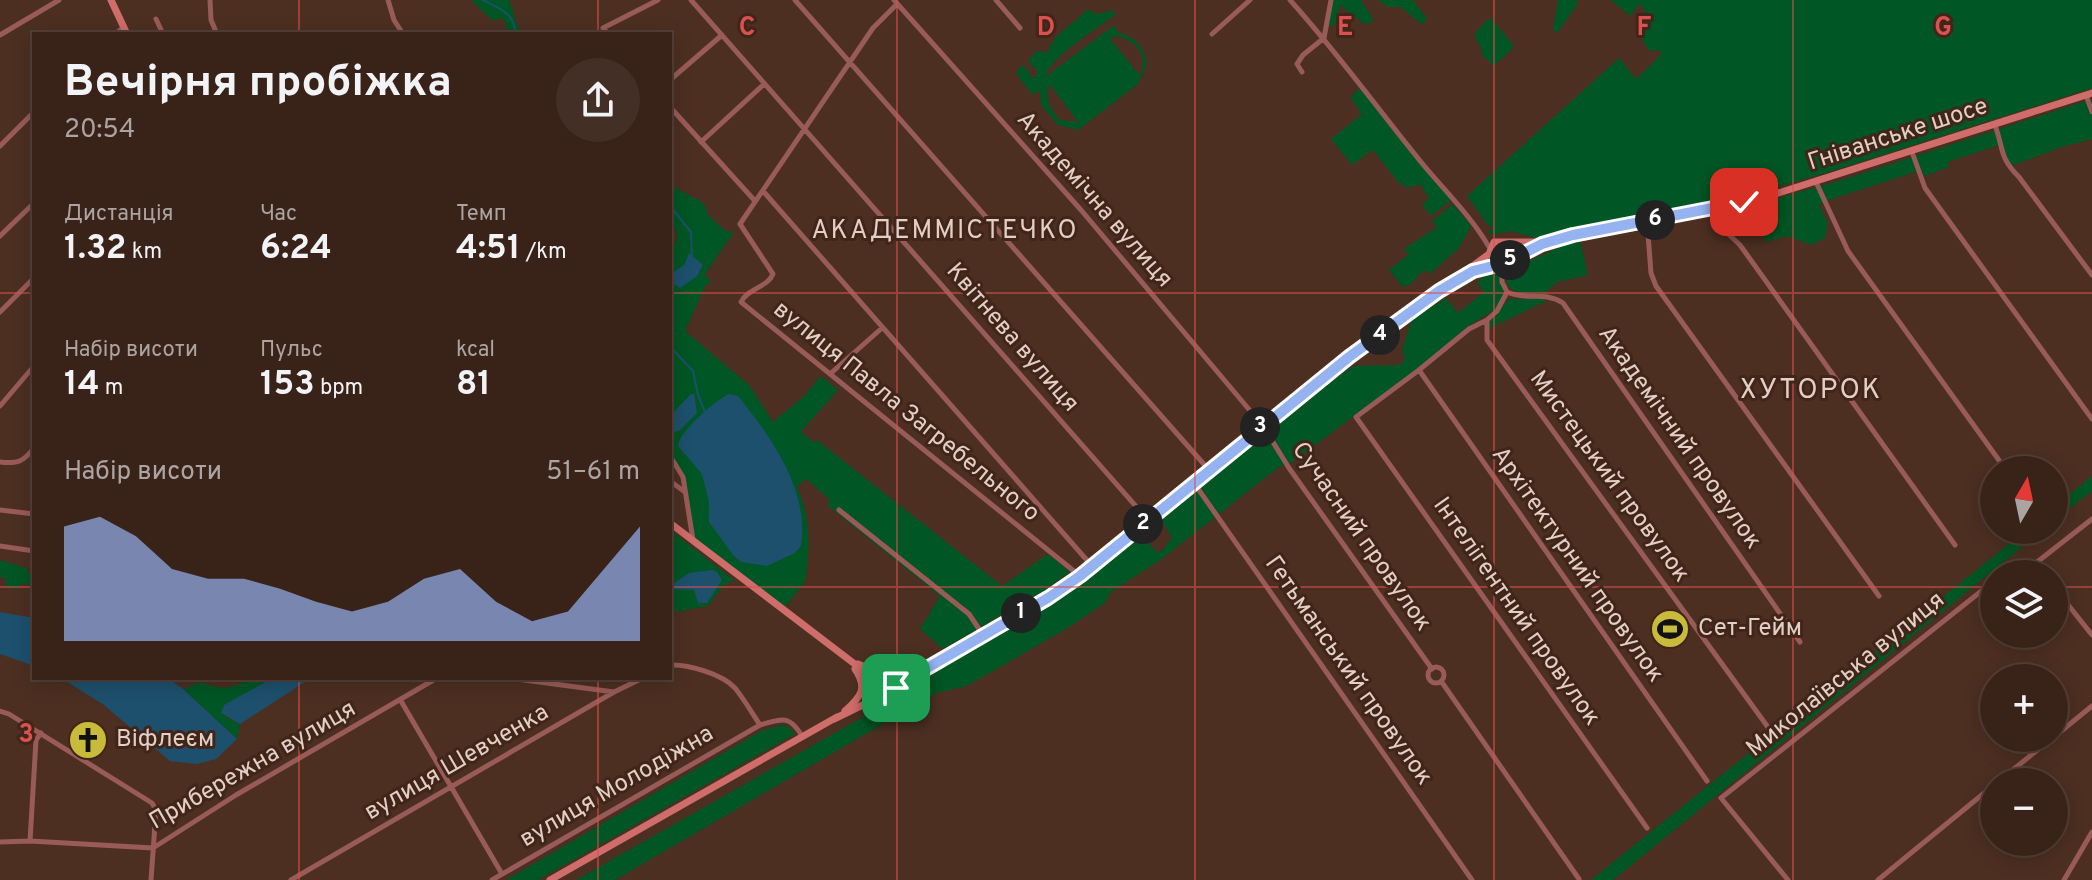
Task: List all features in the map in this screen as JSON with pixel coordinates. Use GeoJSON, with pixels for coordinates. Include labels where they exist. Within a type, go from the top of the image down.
{"type":"FeatureCollection","features":[{"type":"Feature","properties":{"kind":"main road"},"geometry":{"type":"LineString","coordinates":[[111,0],[125,31]]}},
{"type":"Feature","properties":{"kind":"main road","name":"Гніванське шосе"},"geometry":{"type":"LineString","coordinates":[[881,692],[892,696],[903,682],[1048,598],[1080,576],[1349,357],[1489,251],[1497,241],[1542,242],[1716,208],[1816,182],[2089,94]]}},
{"type":"Feature","properties":{"kind":"main road","name":"Гніванське шосе"},"geometry":{"type":"LineString","coordinates":[[1439,291],[1473,271],[1573,235]]}},
{"type":"Feature","properties":{"kind":"main road"},"geometry":{"type":"LineString","coordinates":[[1489,251],[1503,262],[1512,251],[1508,243]]}},
{"type":"Feature","properties":{"kind":"main road"},"geometry":{"type":"LineString","coordinates":[[672,526],[856,665],[877,684],[881,692]]}},
{"type":"Feature","properties":{"kind":"main road","name":"Гніванське шосе"},"geometry":{"type":"LineString","coordinates":[[888,681],[959,650]]}},
{"type":"Feature","properties":{"kind":"main road"},"geometry":{"type":"LineString","coordinates":[[846,658],[874,672],[888,675],[900,674],[938,657]]}},
{"type":"Feature","properties":{"kind":"main road"},"geometry":{"type":"LineString","coordinates":[[844,713],[860,698],[863,689],[861,679],[846,658]]}},
{"type":"Feature","properties":{"kind":"main road"},"geometry":{"type":"LineString","coordinates":[[856,665],[888,681],[895,691]]}},
{"type":"Feature","properties":{"kind":"main road"},"geometry":{"type":"LineString","coordinates":[[834,719],[877,698],[888,681]]}},
{"type":"Feature","properties":{"kind":"main road"},"geometry":{"type":"LineString","coordinates":[[550,880],[881,692]]}},
{"type":"Feature","properties":{"kind":"street"},"geometry":{"type":"LineString","coordinates":[[0,35],[59,0]]}},
{"type":"Feature","properties":{"kind":"street"},"geometry":{"type":"LineString","coordinates":[[210,0],[216,32]]}},
{"type":"Feature","properties":{"kind":"street"},"geometry":{"type":"LineString","coordinates":[[388,0],[402,32]]}},
{"type":"Feature","properties":{"kind":"street"},"geometry":{"type":"LineString","coordinates":[[606,32],[603,28],[658,0]]}},
{"type":"Feature","properties":{"kind":"street","name":"Квітнева вулиця"},"geometry":{"type":"LineString","coordinates":[[691,0],[1148,520]]}},
{"type":"Feature","properties":{"kind":"street"},"geometry":{"type":"LineString","coordinates":[[795,0],[1209,470]]}},
{"type":"Feature","properties":{"kind":"street"},"geometry":{"type":"LineString","coordinates":[[996,0],[1020,28]]}},
{"type":"Feature","properties":{"kind":"street"},"geometry":{"type":"LineString","coordinates":[[1212,34],[1250,0]]}},
{"type":"Feature","properties":{"kind":"street"},"geometry":{"type":"LineString","coordinates":[[1290,0],[1481,233],[1489,251]]}},
{"type":"Feature","properties":{"kind":"street"},"geometry":{"type":"LineString","coordinates":[[1302,72],[1297,64],[1324,38],[1331,0]]}},
{"type":"Feature","properties":{"kind":"street","name":"вулиця Павла Загребельного"},"geometry":{"type":"LineString","coordinates":[[896,2],[850,62],[740,224],[772,269],[773,277],[741,302],[1080,576]]}},
{"type":"Feature","properties":{"kind":"street","name":"Академічна вулиця"},"geometry":{"type":"LineString","coordinates":[[896,2],[1081,210],[1263,426]]}},
{"type":"Feature","properties":{"kind":"street"},"geometry":{"type":"LineString","coordinates":[[156,19],[162,32]]}},
{"type":"Feature","properties":{"kind":"street"},"geometry":{"type":"LineString","coordinates":[[672,78],[722,35]]}},
{"type":"Feature","properties":{"kind":"street"},"geometry":{"type":"LineString","coordinates":[[701,142],[764,84]]}},
{"type":"Feature","properties":{"kind":"street"},"geometry":{"type":"LineString","coordinates":[[2089,94],[2092,112]]}},
{"type":"Feature","properties":{"kind":"street"},"geometry":{"type":"LineString","coordinates":[[672,109],[755,201]]}},
{"type":"Feature","properties":{"kind":"street"},"geometry":{"type":"LineString","coordinates":[[0,146],[32,114]]}},
{"type":"Feature","properties":{"kind":"street"},"geometry":{"type":"LineString","coordinates":[[1995,125],[2007,166],[2019,177],[2092,275]]}},
{"type":"Feature","properties":{"kind":"street"},"geometry":{"type":"LineString","coordinates":[[1912,152],[1925,188],[2092,419]]}},
{"type":"Feature","properties":{"kind":"street"},"geometry":{"type":"LineString","coordinates":[[1816,182],[1848,251],[1996,456]]}},
{"type":"Feature","properties":{"kind":"street"},"geometry":{"type":"LineString","coordinates":[[762,191],[1092,566]]}},
{"type":"Feature","properties":{"kind":"street"},"geometry":{"type":"LineString","coordinates":[[0,236],[32,205]]}},
{"type":"Feature","properties":{"kind":"street"},"geometry":{"type":"LineString","coordinates":[[1716,208],[1725,231],[1740,245],[1955,545]]}},
{"type":"Feature","properties":{"kind":"street"},"geometry":{"type":"LineString","coordinates":[[1647,221],[1651,273],[1656,286],[1879,596]]}},
{"type":"Feature","properties":{"kind":"street"},"geometry":{"type":"LineString","coordinates":[[1481,233],[1497,241]]}},
{"type":"Feature","properties":{"kind":"street"},"geometry":{"type":"LineString","coordinates":[[1419,370],[1469,329],[1497,311],[1507,292],[1502,282],[1503,262]]}},
{"type":"Feature","properties":{"kind":"street"},"geometry":{"type":"LineString","coordinates":[[0,312],[32,280]]}},
{"type":"Feature","properties":{"kind":"street","name":"Академічний провулок"},"geometry":{"type":"LineString","coordinates":[[1507,292],[1515,296],[1548,296],[1563,303],[1800,642]]}},
{"type":"Feature","properties":{"kind":"street","name":"Мистецький провулок"},"geometry":{"type":"LineString","coordinates":[[1487,320],[1487,340],[1770,730]]}},
{"type":"Feature","properties":{"kind":"street"},"geometry":{"type":"LineString","coordinates":[[830,374],[882,328]]}},
{"type":"Feature","properties":{"kind":"street"},"geometry":{"type":"LineString","coordinates":[[0,406],[32,368]]}},
{"type":"Feature","properties":{"kind":"street","name":"Інтелігентний провулок"},"geometry":{"type":"LineString","coordinates":[[1419,370],[1356,417],[1647,828]]}},
{"type":"Feature","properties":{"kind":"street","name":"Архітектурний провулок"},"geometry":{"type":"LineString","coordinates":[[1419,370],[1707,781]]}},
{"type":"Feature","properties":{"kind":"street","name":"Сучасний провулок"},"geometry":{"type":"LineString","coordinates":[[1263,426],[1289,468],[1432,669]]}},
{"type":"Feature","properties":{"kind":"street"},"geometry":{"type":"LineString","coordinates":[[0,462],[17,464],[32,450]]}},
{"type":"Feature","properties":{"kind":"street"},"geometry":{"type":"LineString","coordinates":[[672,459],[682,474],[693,541]]}},
{"type":"Feature","properties":{"kind":"street"},"geometry":{"type":"LineString","coordinates":[[672,482],[686,493]]}},
{"type":"Feature","properties":{"kind":"street","name":"Гетьманський провулок"},"geometry":{"type":"LineString","coordinates":[[1194,483],[1472,880]]}},
{"type":"Feature","properties":{"kind":"street"},"geometry":{"type":"LineString","coordinates":[[0,510],[32,514]]}},
{"type":"Feature","properties":{"kind":"street"},"geometry":{"type":"LineString","coordinates":[[839,510],[969,614],[983,635]]}},
{"type":"Feature","properties":{"kind":"street"},"geometry":{"type":"LineString","coordinates":[[2040,560],[2092,519]]}},
{"type":"Feature","properties":{"kind":"street"},"geometry":{"type":"LineString","coordinates":[[0,546],[32,551]]}},
{"type":"Feature","properties":{"kind":"street","name":"Миколаївська вулиця"},"geometry":{"type":"LineString","coordinates":[[1788,880],[1721,798],[1980,592]]}},
{"type":"Feature","properties":{"kind":"street"},"geometry":{"type":"LineString","coordinates":[[2068,605],[2092,635]]}},
{"type":"Feature","properties":{"kind":"street"},"geometry":{"type":"LineString","coordinates":[[672,665],[692,668],[733,686],[760,725],[783,718],[794,723],[803,737]]}},
{"type":"Feature","properties":{"kind":"street"},"geometry":{"type":"LineString","coordinates":[[1432,669],[1443,672],[1441,681],[1430,680],[1432,669]]}},
{"type":"Feature","properties":{"kind":"street","name":"Прибережна вулиця"},"geometry":{"type":"LineString","coordinates":[[153,848],[236,795],[434,680]]}},
{"type":"Feature","properties":{"kind":"street"},"geometry":{"type":"LineString","coordinates":[[524,680],[614,692]]}},
{"type":"Feature","properties":{"kind":"street","name":"вулиця Шевченка"},"geometry":{"type":"LineString","coordinates":[[291,880],[639,680]]}},
{"type":"Feature","properties":{"kind":"street"},"geometry":{"type":"LineString","coordinates":[[1441,681],[1579,879]]}},
{"type":"Feature","properties":{"kind":"street"},"geometry":{"type":"LineString","coordinates":[[401,701],[502,874]]}},
{"type":"Feature","properties":{"kind":"street"},"geometry":{"type":"LineString","coordinates":[[2068,725],[2092,706]]}},
{"type":"Feature","properties":{"kind":"street","name":"Прибережна вулиця"},"geometry":{"type":"LineString","coordinates":[[0,711],[41,733],[152,803],[156,810],[153,848]]}},
{"type":"Feature","properties":{"kind":"street","name":"вулиця Молодіжна"},"geometry":{"type":"LineString","coordinates":[[492,880],[760,725]]}},
{"type":"Feature","properties":{"kind":"street"},"geometry":{"type":"LineString","coordinates":[[30,841],[36,740],[41,733]]}},
{"type":"Feature","properties":{"kind":"street"},"geometry":{"type":"LineString","coordinates":[[2015,768],[2035,752]]}},
{"type":"Feature","properties":{"kind":"street"},"geometry":{"type":"LineString","coordinates":[[1878,880],[1980,797]]}},
{"type":"Feature","properties":{"kind":"street"},"geometry":{"type":"LineString","coordinates":[[2064,880],[2092,832]]}},
{"type":"Feature","properties":{"kind":"street"},"geometry":{"type":"LineString","coordinates":[[0,842],[153,848],[151,880]]}},
{"type":"Feature","properties":{"kind":"green space"},"geometry":{"type":"Polygon","coordinates":[[[471,0],[509,0],[522,32],[508,32],[503,18],[493,21],[471,0]]]}},
{"type":"Feature","properties":{"kind":"green space"},"geometry":{"type":"Polygon","coordinates":[[[1331,0],[1361,0],[1373,22],[1364,24],[1340,5],[1335,25],[1326,26],[1331,0]]]}},
{"type":"Feature","properties":{"kind":"green space"},"geometry":{"type":"Polygon","coordinates":[[[1378,0],[1413,0],[1426,17],[1426,22],[1421,24],[1401,7],[1388,7],[1378,0]]]}},
{"type":"Feature","properties":{"kind":"green space"},"geometry":{"type":"Polygon","coordinates":[[[1558,0],[1577,0],[1578,4],[1557,33],[1553,29],[1558,0]]]}},
{"type":"Feature","properties":{"kind":"green space"},"geometry":{"type":"Polygon","coordinates":[[[1611,0],[2092,0],[2092,88],[1826,173],[1722,202],[1535,238],[1511,231],[1491,235],[1488,231],[1494,228],[1487,224],[1467,196],[1619,58],[1636,79],[1661,55],[1659,50],[1649,51],[1642,39],[1649,23],[1641,3],[1630,16],[1611,0]]]}},
{"type":"Feature","properties":{"kind":"green space"},"geometry":{"type":"Polygon","coordinates":[[[1087,9],[1097,14],[1114,10],[1115,15],[1064,52],[1048,69],[1045,77],[1113,26],[1117,32],[1137,43],[1147,64],[1138,84],[1078,130],[1058,125],[1041,105],[1040,90],[1033,95],[1016,74],[1024,65],[1032,78],[1036,77],[1037,69],[1030,65],[1029,59],[1037,51],[1048,52],[1060,34],[1087,9]],[[1118,36],[1110,38],[1139,75],[1142,56],[1135,46],[1118,36]],[[1050,85],[1048,99],[1056,116],[1060,120],[1078,122],[1050,85]]]}},
{"type":"Feature","properties":{"kind":"green space"},"geometry":{"type":"Polygon","coordinates":[[[1488,19],[1492,19],[1513,45],[1494,66],[1482,55],[1475,38],[1476,32],[1488,19]]]}},
{"type":"Feature","properties":{"kind":"green space"},"geometry":{"type":"Polygon","coordinates":[[[1361,87],[1451,200],[1431,216],[1422,205],[1429,198],[1420,184],[1408,188],[1398,182],[1373,150],[1352,165],[1331,139],[1362,114],[1350,97],[1361,87]]]}},
{"type":"Feature","properties":{"kind":"green space"},"geometry":{"type":"Polygon","coordinates":[[[2092,99],[2092,139],[2011,166],[2002,144],[1948,162],[1949,167],[1925,176],[1921,170],[1832,199],[1819,205],[1828,223],[1825,238],[1811,245],[1788,236],[1765,242],[1760,222],[1727,225],[1723,219],[1725,213],[1842,180],[2092,99]]]}},
{"type":"Feature","properties":{"kind":"green space"},"geometry":{"type":"Polygon","coordinates":[[[672,186],[704,203],[708,215],[726,231],[734,232],[705,274],[711,282],[705,286],[685,331],[749,385],[773,422],[803,397],[821,376],[838,390],[801,432],[815,443],[817,440],[1002,586],[1048,554],[1070,572],[1045,590],[943,649],[920,629],[940,596],[827,505],[830,500],[806,479],[797,487],[808,531],[806,577],[785,607],[694,540],[683,477],[672,459],[672,245],[676,243],[677,232],[672,224],[672,186]]]}},
{"type":"Feature","properties":{"kind":"green space"},"geometry":{"type":"Polygon","coordinates":[[[1453,204],[1471,226],[1459,248],[1430,274],[1424,270],[1411,284],[1403,287],[1389,270],[1408,255],[1404,249],[1437,227],[1432,221],[1453,204]]]}},
{"type":"Feature","properties":{"kind":"green space"},"geometry":{"type":"Polygon","coordinates":[[[1580,241],[1588,275],[1557,282],[1545,293],[1516,292],[1508,285],[1506,268],[1580,241]]]}},
{"type":"Feature","properties":{"kind":"green space"},"geometry":{"type":"Polygon","coordinates":[[[1500,269],[1504,293],[1497,308],[1467,327],[1418,368],[1291,463],[1279,467],[1159,561],[1111,592],[1105,603],[1066,629],[967,686],[936,693],[615,880],[576,880],[891,701],[900,702],[901,692],[930,672],[1058,599],[1142,534],[1156,552],[1162,551],[1172,538],[1160,518],[1353,366],[1400,365],[1405,359],[1402,350],[1412,319],[1446,298],[1458,313],[1484,292],[1477,282],[1491,270],[1500,269]]]}},
{"type":"Feature","properties":{"kind":"green space"},"geometry":{"type":"Polygon","coordinates":[[[1509,299],[1548,300],[1488,329],[1491,320],[1509,299]]]}},
{"type":"Feature","properties":{"kind":"green space"},"geometry":{"type":"Polygon","coordinates":[[[2092,476],[2092,491],[2068,510],[2068,496],[2092,476]]]}},
{"type":"Feature","properties":{"kind":"green space"},"geometry":{"type":"Polygon","coordinates":[[[672,532],[734,580],[723,586],[708,606],[672,613],[672,532]]]}},
{"type":"Feature","properties":{"kind":"green space"},"geometry":{"type":"Polygon","coordinates":[[[2009,544],[2026,544],[2006,560],[1989,560],[2009,544]]]}},
{"type":"Feature","properties":{"kind":"green space"},"geometry":{"type":"Polygon","coordinates":[[[0,560],[27,568],[32,575],[32,586],[22,583],[17,589],[6,587],[6,579],[0,577],[0,560]]]}},
{"type":"Feature","properties":{"kind":"green space"},"geometry":{"type":"Polygon","coordinates":[[[1980,567],[1980,581],[1613,880],[1591,880],[1980,567]]]}},
{"type":"Feature","properties":{"kind":"green space"},"geometry":{"type":"Polygon","coordinates":[[[247,680],[270,680],[224,706],[226,717],[240,724],[237,739],[183,689],[201,682],[226,688],[247,680]]]}},
{"type":"Feature","properties":{"kind":"green space"},"geometry":{"type":"Polygon","coordinates":[[[782,725],[795,734],[538,880],[506,880],[761,731],[782,725]]]}},
{"type":"Feature","properties":{"kind":"water"},"geometry":{"type":"Polygon","coordinates":[[[689,253],[703,265],[697,276],[680,288],[672,282],[672,274],[685,264],[689,253]]]}},
{"type":"Feature","properties":{"kind":"water"},"geometry":{"type":"Polygon","coordinates":[[[694,394],[697,413],[680,430],[672,433],[672,414],[694,394]]]}},
{"type":"Feature","properties":{"kind":"water"},"geometry":{"type":"Polygon","coordinates":[[[729,394],[738,396],[763,428],[785,465],[799,505],[801,546],[795,553],[767,566],[741,562],[733,555],[709,522],[709,502],[702,474],[678,446],[691,424],[729,394]]]}},
{"type":"Feature","properties":{"kind":"water"},"geometry":{"type":"Polygon","coordinates":[[[712,570],[722,580],[707,603],[698,603],[694,590],[672,589],[672,585],[689,573],[712,570]]]}},
{"type":"Feature","properties":{"kind":"water"},"geometry":{"type":"Polygon","coordinates":[[[0,612],[32,618],[32,665],[0,654],[0,612]]]}},
{"type":"Feature","properties":{"kind":"water"},"geometry":{"type":"Polygon","coordinates":[[[64,680],[170,680],[237,739],[216,759],[197,764],[170,761],[104,705],[64,680]]]}},
{"type":"Feature","properties":{"kind":"water"},"geometry":{"type":"Polygon","coordinates":[[[269,680],[308,680],[240,724],[221,713],[224,705],[269,680]]]}},
{"type":"Feature","properties":{"kind":"waterway"},"geometry":{"type":"LineString","coordinates":[[483,0],[510,17],[515,32]]}},
{"type":"Feature","properties":{"kind":"waterway"},"geometry":{"type":"LineString","coordinates":[[672,208],[691,232],[692,258]]}},
{"type":"Feature","properties":{"kind":"waterway"},"geometry":{"type":"LineString","coordinates":[[672,350],[693,371],[705,412]]}},
{"type":"Feature","properties":{"kind":"place","name":"Сет-Гейм"},"geometry":{"type":"Point","coordinates":[1670,629]}},
{"type":"Feature","properties":{"kind":"place","name":"Віфлеєм"},"geometry":{"type":"Point","coordinates":[88,740]}},
{"type":"Feature","properties":{"kind":"district","name":"АКАДЕММІСТЕЧКО"},"geometry":{"type":"Point","coordinates":[945,231]}},
{"type":"Feature","properties":{"kind":"district","name":"ХУТОРОК"},"geometry":{"type":"Point","coordinates":[1811,391]}},
{"type":"Feature","properties":{"kind":"route"},"geometry":{"type":"LineString","coordinates":[[896,688],[895,691],[903,682],[1048,598],[1080,576],[1349,357],[1439,291],[1473,271],[1505,263],[1542,244],[1573,235],[1744,202]]}}]}
